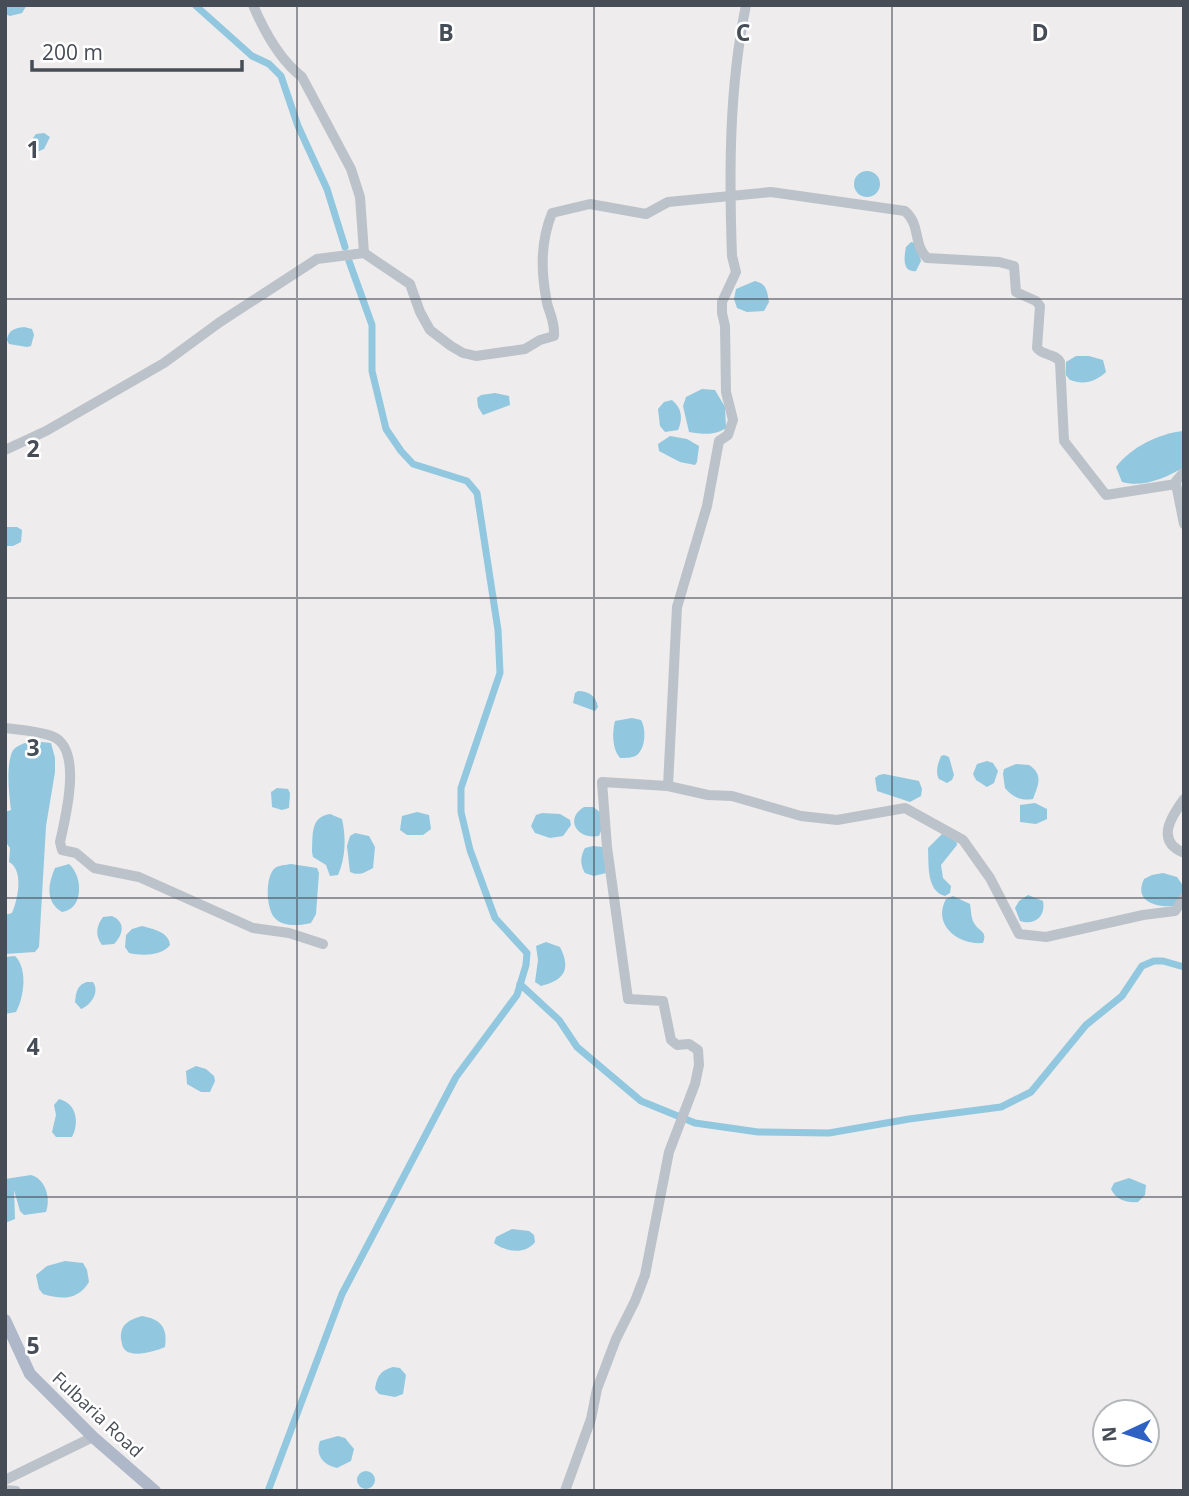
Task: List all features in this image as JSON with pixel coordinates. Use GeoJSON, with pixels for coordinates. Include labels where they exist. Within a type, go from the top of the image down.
{"type":"FeatureCollection","features":[{"type":"Feature","properties":{"kind":"main road","name":"Fulbaria Road"},"geometry":{"type":"LineString","coordinates":[[5,1320],[30,1374],[93,1437],[155,1491]]}},
{"type":"Feature","properties":{"kind":"street"},"geometry":{"type":"LineString","coordinates":[[253,5],[261,24],[291,69],[302,77],[351,169],[360,197],[364,253]]}},
{"type":"Feature","properties":{"kind":"street"},"geometry":{"type":"LineString","coordinates":[[668,786],[677,607],[707,506],[719,441],[728,435],[733,420],[726,392],[722,302],[736,272],[732,256],[730,195],[735,76],[738,42],[746,5]]}},
{"type":"Feature","properties":{"kind":"street"},"geometry":{"type":"LineString","coordinates":[[5,450],[46,431],[164,363],[250,302],[317,260],[364,253],[410,284],[430,330],[451,346],[475,356],[524,349],[554,336],[555,322],[549,309],[542,276],[543,245],[552,213],[590,204],[646,214],[668,202],[771,192],[905,211],[912,218],[918,243],[927,258],[999,262],[1014,266],[1016,292],[1036,301],[1040,306],[1037,348],[1055,356],[1060,362],[1064,441],[1081,465],[1106,495],[1176,484]]}},
{"type":"Feature","properties":{"kind":"street"},"geometry":{"type":"LineString","coordinates":[[1184,472],[1176,484],[1184,524]]}},
{"type":"Feature","properties":{"kind":"street"},"geometry":{"type":"LineString","coordinates":[[5,727],[56,738],[66,748],[72,789],[60,842],[62,850],[76,853],[94,868],[139,877],[253,928],[289,933],[323,944]]}},
{"type":"Feature","properties":{"kind":"street"},"geometry":{"type":"LineString","coordinates":[[565,1491],[591,1419],[597,1389],[645,1275],[669,1152],[695,1084],[698,1065],[698,1050],[690,1044],[677,1045],[671,1040],[663,1001],[628,999],[607,847],[602,782],[668,786],[708,795],[732,796],[801,816],[837,820],[905,807],[963,840],[990,877],[1019,934],[1046,937],[1143,915],[1175,911],[1184,898]]}},
{"type":"Feature","properties":{"kind":"street"},"geometry":{"type":"LineString","coordinates":[[1184,799],[1171,816],[1168,829],[1170,844],[1184,853]]}},
{"type":"Feature","properties":{"kind":"street"},"geometry":{"type":"LineString","coordinates":[[5,1480],[93,1437]]}},
{"type":"Feature","properties":{"kind":"street"},"geometry":{"type":"LineString","coordinates":[[5,1490],[16,1491]]}},
{"type":"Feature","properties":{"kind":"water"},"geometry":{"type":"Polygon","coordinates":[[[5,5],[27,5],[22,13],[10,16],[5,14],[5,5]]]}},
{"type":"Feature","properties":{"kind":"water"},"geometry":{"type":"Polygon","coordinates":[[[44,133],[50,137],[44,149],[37,152],[30,148],[30,142],[36,134],[44,133]]]}},
{"type":"Feature","properties":{"kind":"water"},"geometry":{"type":"Polygon","coordinates":[[[867,171],[876,175],[880,184],[876,193],[867,197],[858,193],[854,184],[858,175],[867,171]]]}},
{"type":"Feature","properties":{"kind":"water"},"geometry":{"type":"Polygon","coordinates":[[[911,242],[915,243],[921,261],[916,271],[908,270],[905,264],[906,247],[911,242]]]}},
{"type":"Feature","properties":{"kind":"water"},"geometry":{"type":"Polygon","coordinates":[[[755,281],[762,284],[767,291],[769,302],[764,311],[747,312],[737,308],[734,299],[736,289],[755,281]]]}},
{"type":"Feature","properties":{"kind":"water"},"geometry":{"type":"Polygon","coordinates":[[[24,327],[32,329],[34,335],[31,346],[9,344],[7,340],[10,332],[24,327]]]}},
{"type":"Feature","properties":{"kind":"water"},"geometry":{"type":"Polygon","coordinates":[[[1076,356],[1103,360],[1106,372],[1089,382],[1070,380],[1066,375],[1066,362],[1076,356]]]}},
{"type":"Feature","properties":{"kind":"water"},"geometry":{"type":"Polygon","coordinates":[[[702,389],[715,390],[725,407],[726,428],[722,431],[708,434],[689,432],[683,406],[686,397],[702,389]]]}},
{"type":"Feature","properties":{"kind":"water"},"geometry":{"type":"Polygon","coordinates":[[[495,393],[509,396],[510,405],[483,415],[477,398],[495,393]]]}},
{"type":"Feature","properties":{"kind":"water"},"geometry":{"type":"Polygon","coordinates":[[[672,400],[680,410],[681,422],[678,430],[665,432],[660,426],[658,409],[664,402],[672,400]]]}},
{"type":"Feature","properties":{"kind":"water"},"geometry":{"type":"Polygon","coordinates":[[[1184,431],[1184,467],[1154,481],[1138,484],[1122,482],[1116,467],[1130,453],[1156,438],[1184,431]]]}},
{"type":"Feature","properties":{"kind":"water"},"geometry":{"type":"Polygon","coordinates":[[[670,436],[687,439],[699,446],[695,465],[680,462],[659,451],[658,444],[670,436]]]}},
{"type":"Feature","properties":{"kind":"water"},"geometry":{"type":"Polygon","coordinates":[[[5,527],[22,530],[21,542],[5,546],[5,527]]]}},
{"type":"Feature","properties":{"kind":"water"},"geometry":{"type":"Polygon","coordinates":[[[578,691],[594,697],[598,707],[595,711],[573,703],[578,691]]]}},
{"type":"Feature","properties":{"kind":"water"},"geometry":{"type":"Polygon","coordinates":[[[632,718],[641,720],[643,724],[644,743],[637,755],[620,758],[613,740],[615,721],[632,718]]]}},
{"type":"Feature","properties":{"kind":"water"},"geometry":{"type":"Polygon","coordinates":[[[32,741],[51,743],[55,758],[46,826],[39,947],[35,952],[5,954],[5,915],[12,913],[18,885],[17,871],[9,862],[10,848],[5,841],[5,812],[11,810],[9,765],[12,752],[32,741]]]}},
{"type":"Feature","properties":{"kind":"water"},"geometry":{"type":"Polygon","coordinates":[[[941,756],[949,757],[954,775],[947,783],[939,779],[937,773],[941,756]]]}},
{"type":"Feature","properties":{"kind":"water"},"geometry":{"type":"Polygon","coordinates":[[[987,761],[993,763],[998,771],[994,783],[987,787],[976,780],[973,774],[977,764],[987,761]]]}},
{"type":"Feature","properties":{"kind":"water"},"geometry":{"type":"Polygon","coordinates":[[[1016,764],[1029,765],[1037,773],[1037,789],[1033,799],[1017,798],[1005,788],[1004,769],[1016,764]]]}},
{"type":"Feature","properties":{"kind":"water"},"geometry":{"type":"Polygon","coordinates":[[[884,774],[919,781],[921,796],[910,802],[877,791],[875,778],[884,774]]]}},
{"type":"Feature","properties":{"kind":"water"},"geometry":{"type":"Polygon","coordinates":[[[277,788],[288,789],[289,808],[282,810],[272,807],[271,792],[277,788]]]}},
{"type":"Feature","properties":{"kind":"water"},"geometry":{"type":"Polygon","coordinates":[[[1035,803],[1047,809],[1047,819],[1036,824],[1020,822],[1020,805],[1035,803]]]}},
{"type":"Feature","properties":{"kind":"water"},"geometry":{"type":"Polygon","coordinates":[[[584,807],[593,807],[600,812],[602,828],[599,836],[585,835],[576,828],[575,817],[584,807]]]}},
{"type":"Feature","properties":{"kind":"water"},"geometry":{"type":"Polygon","coordinates":[[[417,812],[429,815],[431,829],[423,835],[407,835],[400,830],[402,816],[417,812]]]}},
{"type":"Feature","properties":{"kind":"water"},"geometry":{"type":"Polygon","coordinates":[[[330,814],[342,819],[345,840],[343,861],[338,875],[330,876],[326,865],[313,857],[312,852],[316,823],[330,814]]]}},
{"type":"Feature","properties":{"kind":"water"},"geometry":{"type":"Polygon","coordinates":[[[560,814],[570,820],[571,825],[563,836],[550,838],[535,833],[531,826],[536,815],[560,814]]]}},
{"type":"Feature","properties":{"kind":"water"},"geometry":{"type":"Polygon","coordinates":[[[355,833],[369,836],[375,847],[373,868],[359,874],[350,872],[347,846],[350,836],[355,833]]]}},
{"type":"Feature","properties":{"kind":"water"},"geometry":{"type":"Polygon","coordinates":[[[942,834],[956,840],[957,845],[941,865],[943,878],[951,886],[950,893],[945,896],[934,889],[928,862],[928,848],[942,834]]]}},
{"type":"Feature","properties":{"kind":"water"},"geometry":{"type":"Polygon","coordinates":[[[603,847],[606,873],[594,876],[585,873],[581,861],[585,848],[603,847]]]}},
{"type":"Feature","properties":{"kind":"water"},"geometry":{"type":"Polygon","coordinates":[[[69,864],[77,876],[78,899],[69,910],[62,912],[53,903],[49,892],[55,868],[69,864]]]}},
{"type":"Feature","properties":{"kind":"water"},"geometry":{"type":"Polygon","coordinates":[[[291,864],[317,868],[319,873],[316,914],[311,923],[286,924],[277,920],[271,912],[268,892],[272,872],[277,867],[291,864]]]}},
{"type":"Feature","properties":{"kind":"water"},"geometry":{"type":"Polygon","coordinates":[[[1163,873],[1177,877],[1184,887],[1181,900],[1176,906],[1161,906],[1149,902],[1142,893],[1144,879],[1163,873]]]}},
{"type":"Feature","properties":{"kind":"water"},"geometry":{"type":"Polygon","coordinates":[[[1028,895],[1043,901],[1043,911],[1035,921],[1020,921],[1015,908],[1019,901],[1028,895]]]}},
{"type":"Feature","properties":{"kind":"water"},"geometry":{"type":"Polygon","coordinates":[[[953,896],[970,904],[973,921],[984,934],[983,943],[965,941],[950,932],[945,925],[943,908],[946,899],[953,896]]]}},
{"type":"Feature","properties":{"kind":"water"},"geometry":{"type":"Polygon","coordinates":[[[112,916],[121,925],[121,933],[114,944],[102,945],[97,935],[99,924],[103,917],[112,916]]]}},
{"type":"Feature","properties":{"kind":"water"},"geometry":{"type":"Polygon","coordinates":[[[142,926],[164,934],[170,945],[151,954],[129,953],[125,947],[126,935],[132,929],[142,926]]]}},
{"type":"Feature","properties":{"kind":"water"},"geometry":{"type":"Polygon","coordinates":[[[546,942],[560,947],[565,967],[560,977],[541,986],[535,982],[538,960],[536,946],[546,942]]]}},
{"type":"Feature","properties":{"kind":"water"},"geometry":{"type":"Polygon","coordinates":[[[15,956],[22,968],[23,991],[16,1012],[5,1014],[5,957],[15,956]]]}},
{"type":"Feature","properties":{"kind":"water"},"geometry":{"type":"Polygon","coordinates":[[[93,982],[95,994],[81,1009],[75,1002],[76,995],[79,987],[93,982]]]}},
{"type":"Feature","properties":{"kind":"water"},"geometry":{"type":"Polygon","coordinates":[[[196,1066],[206,1069],[214,1076],[215,1081],[210,1092],[201,1092],[187,1084],[186,1071],[196,1066]]]}},
{"type":"Feature","properties":{"kind":"water"},"geometry":{"type":"Polygon","coordinates":[[[59,1099],[65,1101],[75,1114],[76,1125],[72,1137],[56,1137],[52,1132],[56,1115],[54,1105],[59,1099]]]}},
{"type":"Feature","properties":{"kind":"water"},"geometry":{"type":"Polygon","coordinates":[[[31,1175],[44,1185],[48,1201],[46,1212],[24,1215],[20,1211],[14,1190],[15,1219],[5,1223],[5,1179],[31,1175]]]}},
{"type":"Feature","properties":{"kind":"water"},"geometry":{"type":"Polygon","coordinates":[[[1129,1178],[1146,1185],[1145,1195],[1138,1202],[1122,1200],[1111,1189],[1114,1183],[1129,1178]]]}},
{"type":"Feature","properties":{"kind":"water"},"geometry":{"type":"Polygon","coordinates":[[[512,1229],[529,1231],[534,1235],[535,1242],[526,1249],[515,1251],[494,1243],[496,1237],[512,1229]]]}},
{"type":"Feature","properties":{"kind":"water"},"geometry":{"type":"Polygon","coordinates":[[[65,1261],[83,1263],[89,1282],[85,1288],[69,1297],[43,1294],[36,1275],[47,1266],[65,1261]]]}},
{"type":"Feature","properties":{"kind":"water"},"geometry":{"type":"Polygon","coordinates":[[[142,1316],[154,1319],[162,1325],[165,1347],[145,1353],[125,1350],[121,1339],[124,1326],[142,1316]]]}},
{"type":"Feature","properties":{"kind":"water"},"geometry":{"type":"Polygon","coordinates":[[[393,1367],[400,1368],[406,1375],[403,1394],[395,1397],[379,1394],[375,1389],[378,1377],[393,1367]]]}},
{"type":"Feature","properties":{"kind":"water"},"geometry":{"type":"Polygon","coordinates":[[[338,1436],[345,1438],[354,1449],[351,1461],[337,1468],[321,1459],[319,1446],[320,1441],[338,1436]]]}},
{"type":"Feature","properties":{"kind":"water"},"geometry":{"type":"Polygon","coordinates":[[[366,1471],[372,1474],[375,1480],[372,1486],[366,1489],[360,1486],[357,1480],[360,1474],[366,1471]]]}},
{"type":"Feature","properties":{"kind":"waterway"},"geometry":{"type":"LineString","coordinates":[[195,5],[252,56],[269,64],[281,76],[298,126],[327,189],[345,247]]}},
{"type":"Feature","properties":{"kind":"waterway"},"geometry":{"type":"LineString","coordinates":[[268,1491],[342,1294],[456,1077],[517,995],[527,953],[495,918],[470,850],[461,812],[461,788],[500,673],[498,630],[477,493],[467,481],[413,464],[386,429],[372,371],[372,325],[349,261]]}},
{"type":"Feature","properties":{"kind":"waterway"},"geometry":{"type":"LineString","coordinates":[[520,984],[559,1020],[577,1047],[641,1101],[695,1123],[758,1132],[829,1133],[1001,1107],[1031,1092],[1086,1025],[1122,996],[1142,966],[1163,961],[1184,967]]}}]}
